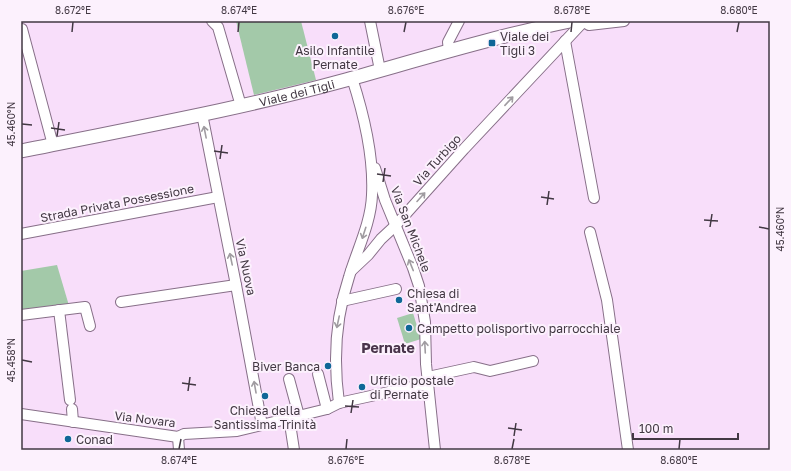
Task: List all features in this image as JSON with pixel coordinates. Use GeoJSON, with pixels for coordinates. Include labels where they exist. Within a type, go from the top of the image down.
{"type":"FeatureCollection","features":[{"type":"Feature","properties":{"kind":"main road","name":"Viale dei Tigli"},"geometry":{"type":"LineString","coordinates":[[21,151],[241,106],[352,78],[524,31],[570,21]]}},
{"type":"Feature","properties":{"kind":"street"},"geometry":{"type":"LineString","coordinates":[[212,21],[218,27],[241,106]]}},
{"type":"Feature","properties":{"kind":"street"},"geometry":{"type":"LineString","coordinates":[[370,21],[380,70]]}},
{"type":"Feature","properties":{"kind":"street"},"geometry":{"type":"LineString","coordinates":[[449,51],[448,42],[459,21]]}},
{"type":"Feature","properties":{"kind":"street"},"geometry":{"type":"LineString","coordinates":[[584,22],[589,25],[624,21]]}},
{"type":"Feature","properties":{"kind":"street","name":"Via Turbigo"},"geometry":{"type":"LineString","coordinates":[[339,403],[336,362],[337,329],[342,301],[351,271],[395,226],[584,22]]}},
{"type":"Feature","properties":{"kind":"street"},"geometry":{"type":"LineString","coordinates":[[22,29],[53,145]]}},
{"type":"Feature","properties":{"kind":"street"},"geometry":{"type":"LineString","coordinates":[[566,41],[594,198]]}},
{"type":"Feature","properties":{"kind":"street"},"geometry":{"type":"LineString","coordinates":[[351,271],[377,193],[365,124],[352,78]]}},
{"type":"Feature","properties":{"kind":"street","name":"Via Nuova"},"geometry":{"type":"LineString","coordinates":[[202,114],[262,425]]}},
{"type":"Feature","properties":{"kind":"street","name":"Via San Michele"},"geometry":{"type":"LineString","coordinates":[[377,193],[395,226],[419,286],[425,322],[428,381],[436,450]]}},
{"type":"Feature","properties":{"kind":"street","name":"Strada Privata Possessione"},"geometry":{"type":"LineString","coordinates":[[21,234],[218,197]]}},
{"type":"Feature","properties":{"kind":"street"},"geometry":{"type":"LineString","coordinates":[[590,232],[607,300],[628,450]]}},
{"type":"Feature","properties":{"kind":"street"},"geometry":{"type":"LineString","coordinates":[[121,302],[236,285]]}},
{"type":"Feature","properties":{"kind":"street"},"geometry":{"type":"LineString","coordinates":[[342,301],[396,289]]}},
{"type":"Feature","properties":{"kind":"street"},"geometry":{"type":"LineString","coordinates":[[21,315],[85,307],[90,326]]}},
{"type":"Feature","properties":{"kind":"street"},"geometry":{"type":"LineString","coordinates":[[59,310],[73,422]]}},
{"type":"Feature","properties":{"kind":"street","name":"Via Novara"},"geometry":{"type":"LineString","coordinates":[[21,414],[178,437],[184,434],[237,430],[262,425],[327,409],[339,403],[420,385],[428,381],[474,367],[490,371],[533,361]]}},
{"type":"Feature","properties":{"kind":"street"},"geometry":{"type":"LineString","coordinates":[[318,374],[327,409]]}},
{"type":"Feature","properties":{"kind":"street"},"geometry":{"type":"LineString","coordinates":[[289,379],[294,417],[294,450]]}},
{"type":"Feature","properties":{"kind":"street"},"geometry":{"type":"LineString","coordinates":[[178,437],[179,450]]}},
{"type":"Feature","properties":{"kind":"green space"},"geometry":{"type":"Polygon","coordinates":[[[236,21],[301,21],[316,80],[254,95],[236,21]]]}},
{"type":"Feature","properties":{"kind":"green space"},"geometry":{"type":"Polygon","coordinates":[[[57,265],[70,309],[21,315],[21,271],[57,265]]]}},
{"type":"Feature","properties":{"kind":"green space","name":"Campetto polisportivo parrocchiale"},"geometry":{"type":"Polygon","coordinates":[[[413,313],[421,339],[405,344],[397,318],[413,313]]]}},
{"type":"Feature","properties":{"kind":"place","name":"Asilo Infantile Pernate"},"geometry":{"type":"Point","coordinates":[335,36]}},
{"type":"Feature","properties":{"kind":"place","name":"Viale dei Tigli 3"},"geometry":{"type":"Point","coordinates":[492,43]}},
{"type":"Feature","properties":{"kind":"place","name":"Chiesa di Sant'Andrea"},"geometry":{"type":"Point","coordinates":[399,300]}},
{"type":"Feature","properties":{"kind":"place","name":"Campetto polisportivo parrocchiale"},"geometry":{"type":"Point","coordinates":[409,328]}},
{"type":"Feature","properties":{"kind":"place","name":"Biver Banca"},"geometry":{"type":"Point","coordinates":[328,366]}},
{"type":"Feature","properties":{"kind":"place","name":"Ufficio postale di Pernate"},"geometry":{"type":"Point","coordinates":[362,387]}},
{"type":"Feature","properties":{"kind":"place","name":"Chiesa della Santissima Trinità"},"geometry":{"type":"Point","coordinates":[265,396]}},
{"type":"Feature","properties":{"kind":"place","name":"Conad"},"geometry":{"type":"Point","coordinates":[68,439]}},
{"type":"Feature","properties":{"kind":"district","name":"Pernate"},"geometry":{"type":"Point","coordinates":[388,347]}}]}
